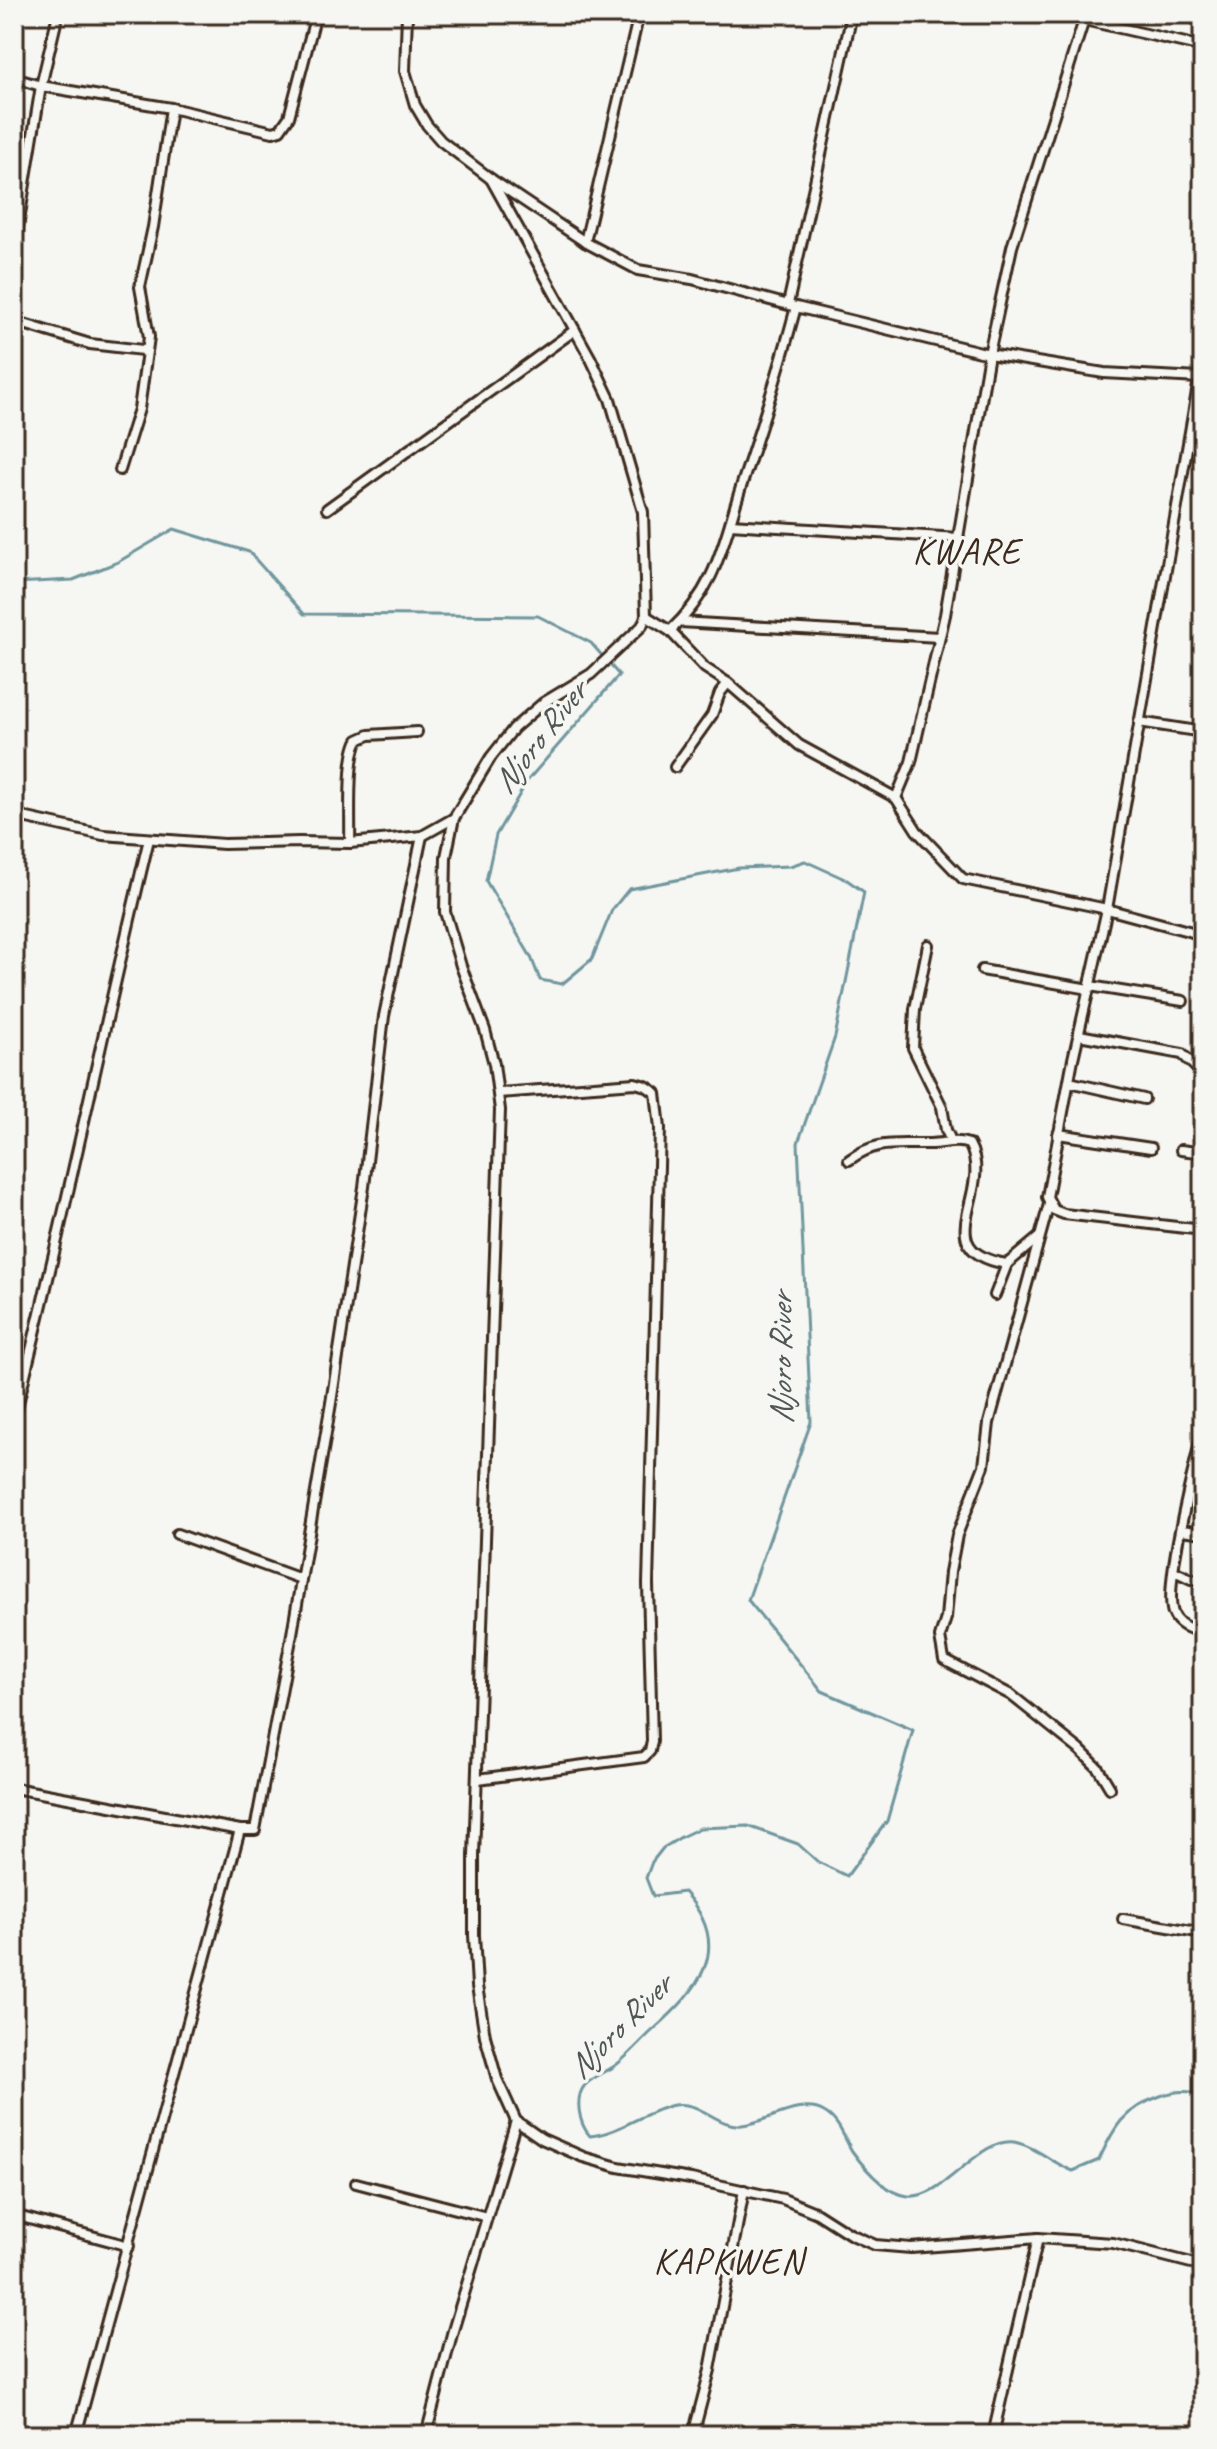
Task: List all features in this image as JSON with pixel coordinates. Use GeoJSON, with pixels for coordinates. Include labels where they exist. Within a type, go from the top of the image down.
{"type":"FeatureCollection","features":[{"type":"Feature","properties":{"kind":"street"},"geometry":{"type":"LineString","coordinates":[[14,251],[17,213],[58,14]]}},
{"type":"Feature","properties":{"kind":"street"},"geometry":{"type":"LineString","coordinates":[[14,78],[41,86],[171,108],[263,131],[280,130],[289,117],[316,14]]}},
{"type":"Feature","properties":{"kind":"street"},"geometry":{"type":"LineString","coordinates":[[407,14],[405,71],[419,115],[441,141],[585,242],[638,270],[692,279],[989,354],[1104,373],[1201,378]]}},
{"type":"Feature","properties":{"kind":"street"},"geometry":{"type":"LineString","coordinates":[[585,242],[639,14]]}},
{"type":"Feature","properties":{"kind":"street"},"geometry":{"type":"LineString","coordinates":[[670,631],[680,622],[716,571],[761,431],[792,306],[852,14]]}},
{"type":"Feature","properties":{"kind":"street"},"geometry":{"type":"LineString","coordinates":[[1058,14],[1203,47]]}},
{"type":"Feature","properties":{"kind":"street"},"geometry":{"type":"LineString","coordinates":[[896,798],[911,762],[939,637],[959,538],[989,354],[1012,247],[1084,20]]}},
{"type":"Feature","properties":{"kind":"street"},"geometry":{"type":"LineString","coordinates":[[120,470],[139,409],[149,337],[140,287],[153,227],[171,108]]}},
{"type":"Feature","properties":{"kind":"street"},"geometry":{"type":"LineString","coordinates":[[491,179],[610,399],[643,512],[646,616],[642,626],[591,674],[543,703],[514,728],[491,757],[454,818],[446,857],[445,912],[485,1030],[494,1064],[500,1110],[474,1856],[477,1986],[485,2036],[497,2079],[516,2121],[542,2139],[583,2157],[618,2167],[783,2199],[817,2213],[850,2234],[875,2245],[911,2248],[1038,2238],[1113,2243],[1203,2266]]}},
{"type":"Feature","properties":{"kind":"street"},"geometry":{"type":"LineString","coordinates":[[14,321],[90,344],[143,350],[146,353]]}},
{"type":"Feature","properties":{"kind":"street"},"geometry":{"type":"LineString","coordinates":[[327,509],[575,330]]}},
{"type":"Feature","properties":{"kind":"street"},"geometry":{"type":"LineString","coordinates":[[1110,1788],[1098,1768],[1080,1750],[1011,1695],[944,1660],[940,1637],[946,1618],[957,1535],[984,1466],[989,1423],[1049,1204],[1047,1188],[1107,909],[1203,357]]}},
{"type":"Feature","properties":{"kind":"street"},"geometry":{"type":"LineString","coordinates":[[730,524],[959,538]]}},
{"type":"Feature","properties":{"kind":"street"},"geometry":{"type":"LineString","coordinates":[[646,616],[670,631],[705,668],[728,683],[799,745],[896,798],[917,831],[963,879],[1107,909],[1203,935]]}},
{"type":"Feature","properties":{"kind":"street"},"geometry":{"type":"LineString","coordinates":[[680,622],[939,637]]}},
{"type":"Feature","properties":{"kind":"street"},"geometry":{"type":"LineString","coordinates":[[675,767],[712,715],[720,693],[728,683]]}},
{"type":"Feature","properties":{"kind":"street"},"geometry":{"type":"LineString","coordinates":[[1139,722],[1203,732]]}},
{"type":"Feature","properties":{"kind":"street"},"geometry":{"type":"LineString","coordinates":[[350,843],[352,782],[358,740],[369,735],[417,732]]}},
{"type":"Feature","properties":{"kind":"street"},"geometry":{"type":"LineString","coordinates":[[14,815],[103,835],[224,844],[350,843],[422,836],[454,818]]}},
{"type":"Feature","properties":{"kind":"street"},"geometry":{"type":"LineString","coordinates":[[14,1788],[240,1830],[255,1830],[301,1579],[364,1187],[384,1016],[422,836]]}},
{"type":"Feature","properties":{"kind":"street"},"geometry":{"type":"LineString","coordinates":[[14,1419],[149,839]]}},
{"type":"Feature","properties":{"kind":"street"},"geometry":{"type":"LineString","coordinates":[[928,945],[915,1009],[913,1048],[942,1107],[951,1141]]}},
{"type":"Feature","properties":{"kind":"street"},"geometry":{"type":"LineString","coordinates":[[982,970],[1183,1001]]}},
{"type":"Feature","properties":{"kind":"street"},"geometry":{"type":"LineString","coordinates":[[1079,1035],[1182,1054],[1203,1074]]}},
{"type":"Feature","properties":{"kind":"street"},"geometry":{"type":"LineString","coordinates":[[1069,1082],[1144,1099]]}},
{"type":"Feature","properties":{"kind":"street"},"geometry":{"type":"LineString","coordinates":[[478,1779],[644,1757],[650,1751],[652,1741],[648,1584],[660,1128],[656,1093],[635,1083],[498,1093]]}},
{"type":"Feature","properties":{"kind":"street"},"geometry":{"type":"LineString","coordinates":[[1058,1134],[1151,1148]]}},
{"type":"Feature","properties":{"kind":"street"},"geometry":{"type":"LineString","coordinates":[[849,1160],[875,1146],[903,1142],[937,1144],[951,1141],[969,1144],[977,1166],[964,1231],[966,1243],[981,1258],[1007,1264]]}},
{"type":"Feature","properties":{"kind":"street"},"geometry":{"type":"LineString","coordinates":[[1181,1150],[1203,1153]]}},
{"type":"Feature","properties":{"kind":"street"},"geometry":{"type":"LineString","coordinates":[[1049,1204],[1064,1214],[1203,1230]]}},
{"type":"Feature","properties":{"kind":"street"},"geometry":{"type":"LineString","coordinates":[[995,1295],[1007,1264],[1038,1238]]}},
{"type":"Feature","properties":{"kind":"street"},"geometry":{"type":"LineString","coordinates":[[1203,1430],[1174,1571],[1172,1611],[1179,1623],[1203,1633]]}},
{"type":"Feature","properties":{"kind":"street"},"geometry":{"type":"LineString","coordinates":[[1182,1530],[1203,1533]]}},
{"type":"Feature","properties":{"kind":"street"},"geometry":{"type":"LineString","coordinates":[[177,1534],[301,1579]]}},
{"type":"Feature","properties":{"kind":"street"},"geometry":{"type":"LineString","coordinates":[[1174,1571],[1191,1579],[1203,1580]]}},
{"type":"Feature","properties":{"kind":"street"},"geometry":{"type":"LineString","coordinates":[[76,2435],[240,1830]]}},
{"type":"Feature","properties":{"kind":"street"},"geometry":{"type":"LineString","coordinates":[[1201,1846],[1203,1832]]}},
{"type":"Feature","properties":{"kind":"street"},"geometry":{"type":"LineString","coordinates":[[1123,1919],[1203,1933]]}},
{"type":"Feature","properties":{"kind":"street"},"geometry":{"type":"LineString","coordinates":[[426,2435],[452,2334],[516,2121]]}},
{"type":"Feature","properties":{"kind":"street"},"geometry":{"type":"LineString","coordinates":[[356,2183],[487,2217]]}},
{"type":"Feature","properties":{"kind":"street"},"geometry":{"type":"LineString","coordinates":[[693,2435],[710,2370],[744,2190]]}},
{"type":"Feature","properties":{"kind":"street"},"geometry":{"type":"LineString","coordinates":[[14,2215],[129,2246]]}},
{"type":"Feature","properties":{"kind":"street"},"geometry":{"type":"LineString","coordinates":[[993,2435],[1038,2238]]}},
{"type":"Feature","properties":{"kind":"waterway","name":"Njoro River"},"geometry":{"type":"LineString","coordinates":[[14,583],[73,580],[118,562],[174,529],[249,552],[304,614],[538,616],[591,643],[619,675],[528,780],[496,835],[486,881],[531,957],[540,980],[562,984],[592,959],[612,910],[629,889],[739,868],[790,866],[805,861],[847,880],[864,892],[835,1037],[798,1143],[811,1422],[748,1600],[822,1691],[913,1730],[887,1821],[847,1876],[818,1862],[798,1844],[748,1826],[700,1828],[663,1848],[652,1862],[646,1878],[653,1896],[684,1892],[699,1913],[707,1932],[709,1950],[696,1984],[683,2000],[621,2061],[585,2085],[579,2111],[590,2136],[611,2131],[674,2105],[692,2106],[733,2125],[751,2123],[794,2109],[815,2108],[834,2120],[852,2151],[876,2179],[891,2190],[908,2196],[935,2189],[974,2158],[1001,2143],[1022,2144],[1073,2171],[1099,2160],[1117,2126],[1128,2114],[1148,2101],[1183,2092],[1203,2097]]}},
{"type":"Feature","properties":{"kind":"district","name":"KWARE"},"geometry":{"type":"Point","coordinates":[967,551]}},
{"type":"Feature","properties":{"kind":"district","name":"KAPKWEN"},"geometry":{"type":"Point","coordinates":[729,2261]}}]}
